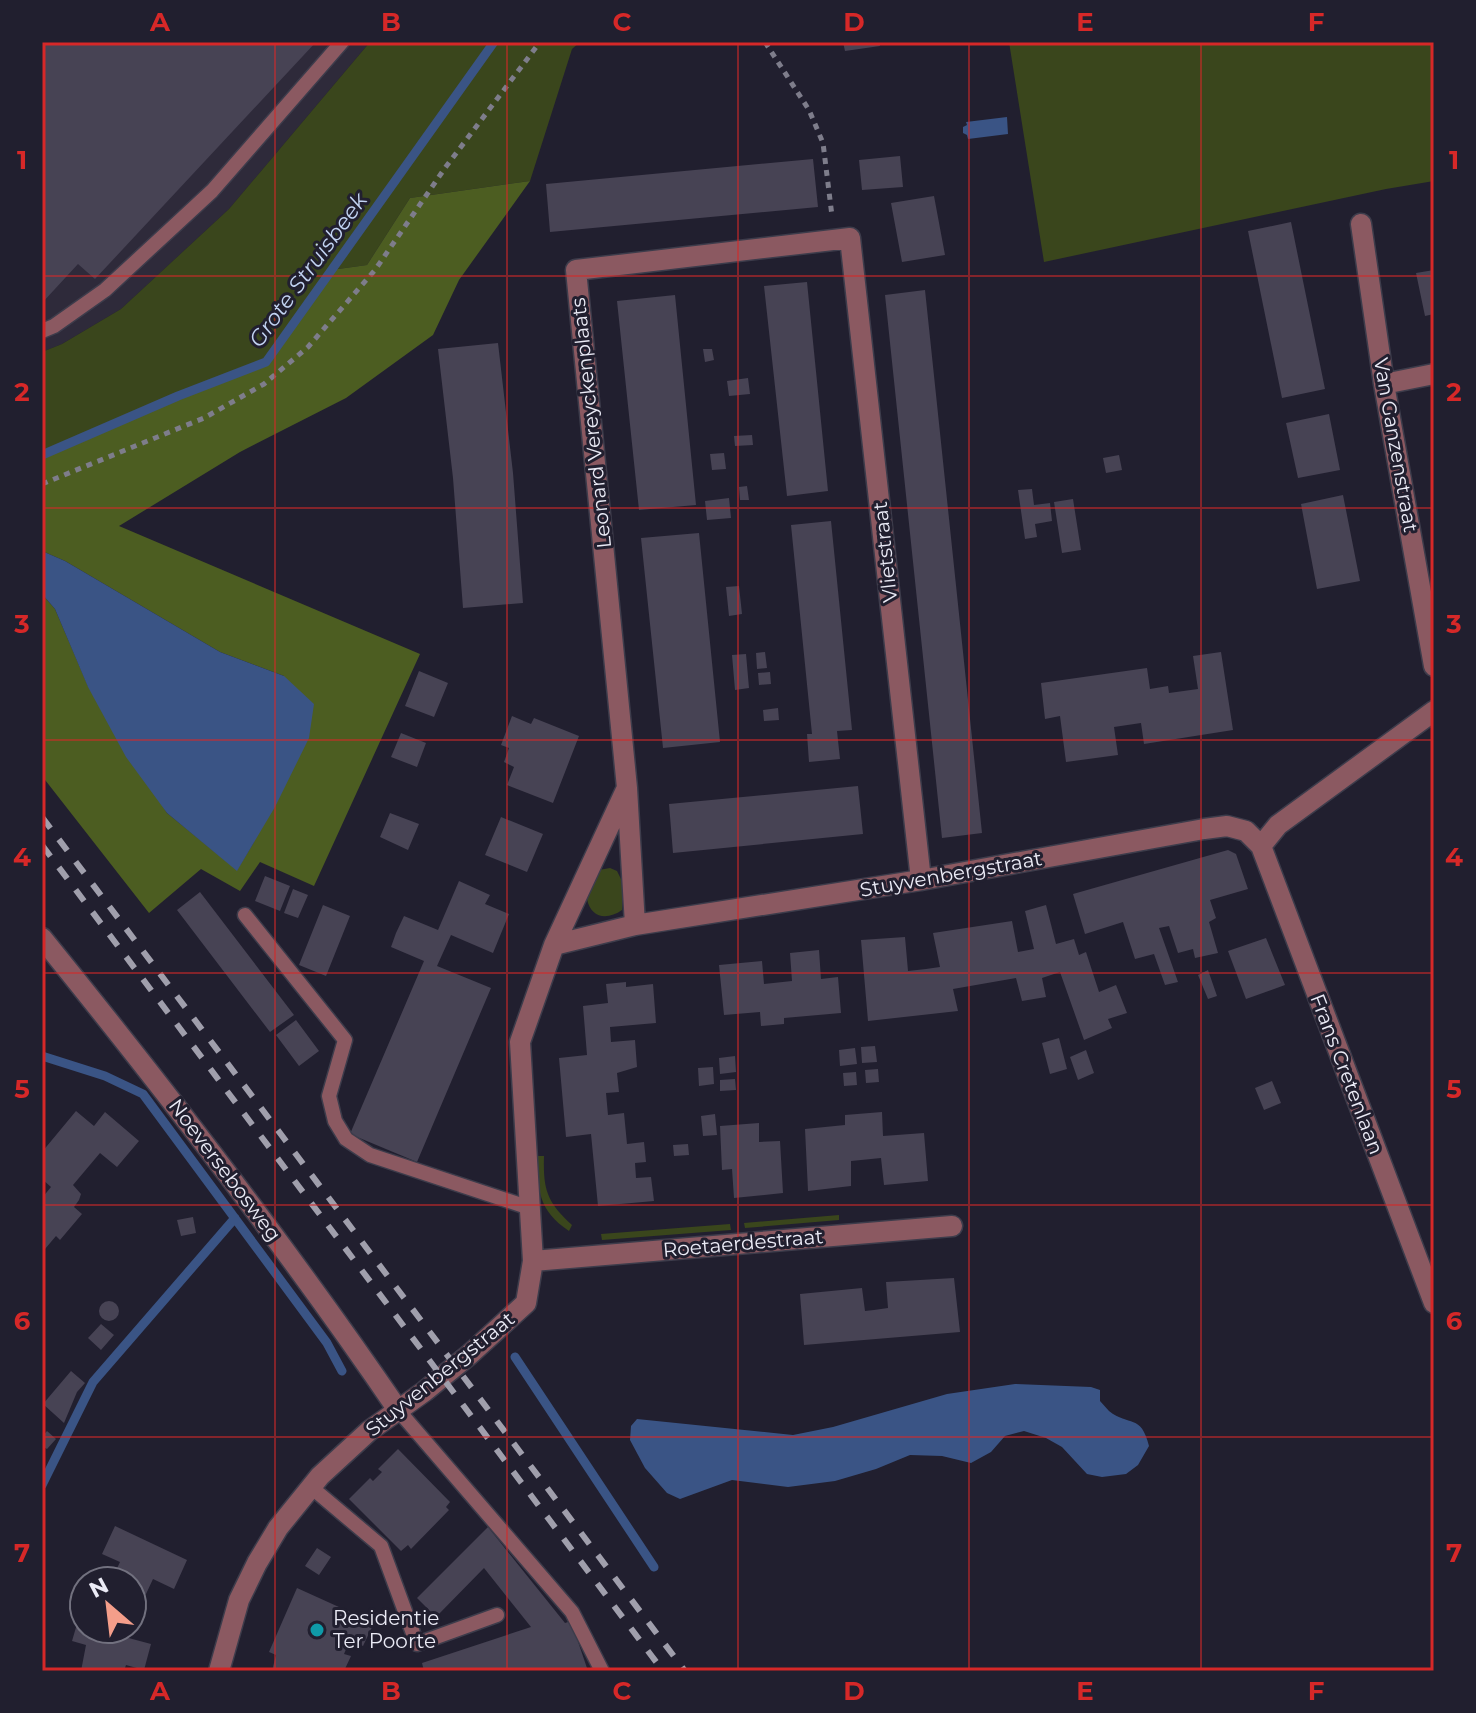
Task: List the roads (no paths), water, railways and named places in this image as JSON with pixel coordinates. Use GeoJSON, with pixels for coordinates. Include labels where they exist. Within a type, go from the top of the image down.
{"type":"FeatureCollection","features":[{"type":"Feature","properties":{"kind":"street","name":"Van Ganzenstraat"},"geometry":{"type":"LineString","coordinates":[[1361,224],[1384,384],[1434,666]]}},
{"type":"Feature","properties":{"kind":"street","name":"Vlietstraat"},"geometry":{"type":"LineString","coordinates":[[836,240],[850,238],[921,880]]}},
{"type":"Feature","properties":{"kind":"street","name":"Leonard Vereyckenplaats"},"geometry":{"type":"LineString","coordinates":[[627,788],[576,270],[836,240]]}},
{"type":"Feature","properties":{"kind":"street"},"geometry":{"type":"LineString","coordinates":[[1384,384],[1434,374]]}},
{"type":"Feature","properties":{"kind":"street"},"geometry":{"type":"LineString","coordinates":[[1261,846],[1278,825],[1434,711]]}},
{"type":"Feature","properties":{"kind":"street"},"geometry":{"type":"LineString","coordinates":[[627,788],[635,925]]}},
{"type":"Feature","properties":{"kind":"street","name":"Stuyvenbergstraat"},"geometry":{"type":"LineString","coordinates":[[219,1671],[239,1600],[251,1575],[278,1528],[320,1476],[369,1431],[469,1355],[526,1303],[533,1261],[520,1042],[554,945],[627,788]]}},
{"type":"Feature","properties":{"kind":"street","name":"Stuyvenbergstraat"},"geometry":{"type":"LineString","coordinates":[[554,945],[635,925],[921,880],[1227,826],[1246,831],[1261,846]]}},
{"type":"Feature","properties":{"kind":"street","name":"Frans Cretenlaan"},"geometry":{"type":"LineString","coordinates":[[1261,846],[1434,1303]]}},
{"type":"Feature","properties":{"kind":"street","name":"Noeversebosweg"},"geometry":{"type":"LineString","coordinates":[[42,938],[256,1209],[398,1410]]}},
{"type":"Feature","properties":{"kind":"street","name":"Roetaerdestraat"},"geometry":{"type":"LineString","coordinates":[[533,1261],[952,1226]]}},
{"type":"Feature","properties":{"kind":"lane"},"geometry":{"type":"LineString","coordinates":[[42,331],[105,290],[212,191],[342,42]]}},
{"type":"Feature","properties":{"kind":"lane"},"geometry":{"type":"LineString","coordinates":[[245,915],[345,1040],[329,1096],[335,1121],[346,1139],[370,1155],[530,1208]]}},
{"type":"Feature","properties":{"kind":"lane"},"geometry":{"type":"LineString","coordinates":[[398,1410],[572,1612],[602,1671]]}},
{"type":"Feature","properties":{"kind":"lane"},"geometry":{"type":"LineString","coordinates":[[311,1487],[381,1546],[417,1644],[497,1615]]}},
{"type":"Feature","properties":{"kind":"water"},"geometry":{"type":"Polygon","coordinates":[[[1007,117],[1008,134],[968,139],[963,133],[966,122],[1007,117]]]}},
{"type":"Feature","properties":{"kind":"water"},"geometry":{"type":"Polygon","coordinates":[[[42,551],[65,561],[220,652],[284,676],[314,704],[309,738],[275,807],[237,871],[167,813],[126,757],[88,687],[55,609],[42,594],[42,551]]]}},
{"type":"Feature","properties":{"kind":"water"},"geometry":{"type":"Polygon","coordinates":[[[1015,1384],[1100,1390],[1100,1401],[1116,1416],[1138,1425],[1149,1446],[1138,1465],[1126,1474],[1102,1477],[1087,1474],[1062,1447],[1024,1431],[1005,1436],[991,1452],[971,1463],[942,1456],[910,1455],[835,1481],[788,1487],[732,1480],[680,1499],[667,1493],[645,1468],[630,1440],[631,1426],[637,1419],[793,1435],[833,1427],[947,1394],[1015,1384]]]}},
{"type":"Feature","properties":{"kind":"waterway","name":"Grote Struisbeek"},"geometry":{"type":"LineString","coordinates":[[42,455],[266,362],[494,42]]}},
{"type":"Feature","properties":{"kind":"waterway"},"geometry":{"type":"LineString","coordinates":[[42,1056],[105,1076],[143,1094],[327,1343],[342,1371]]}},
{"type":"Feature","properties":{"kind":"waterway"},"geometry":{"type":"LineString","coordinates":[[42,1485],[93,1382],[235,1218]]}},
{"type":"Feature","properties":{"kind":"waterway"},"geometry":{"type":"LineString","coordinates":[[515,1357],[654,1567]]}},
{"type":"Feature","properties":{"kind":"railway"},"geometry":{"type":"LineString","coordinates":[[42,817],[685,1671]]}},
{"type":"Feature","properties":{"kind":"railway"},"geometry":{"type":"LineString","coordinates":[[42,845],[663,1671]]}},
{"type":"Feature","properties":{"kind":"place","name":"Residentie Ter Poorte"},"geometry":{"type":"Point","coordinates":[317,1630]}}]}
